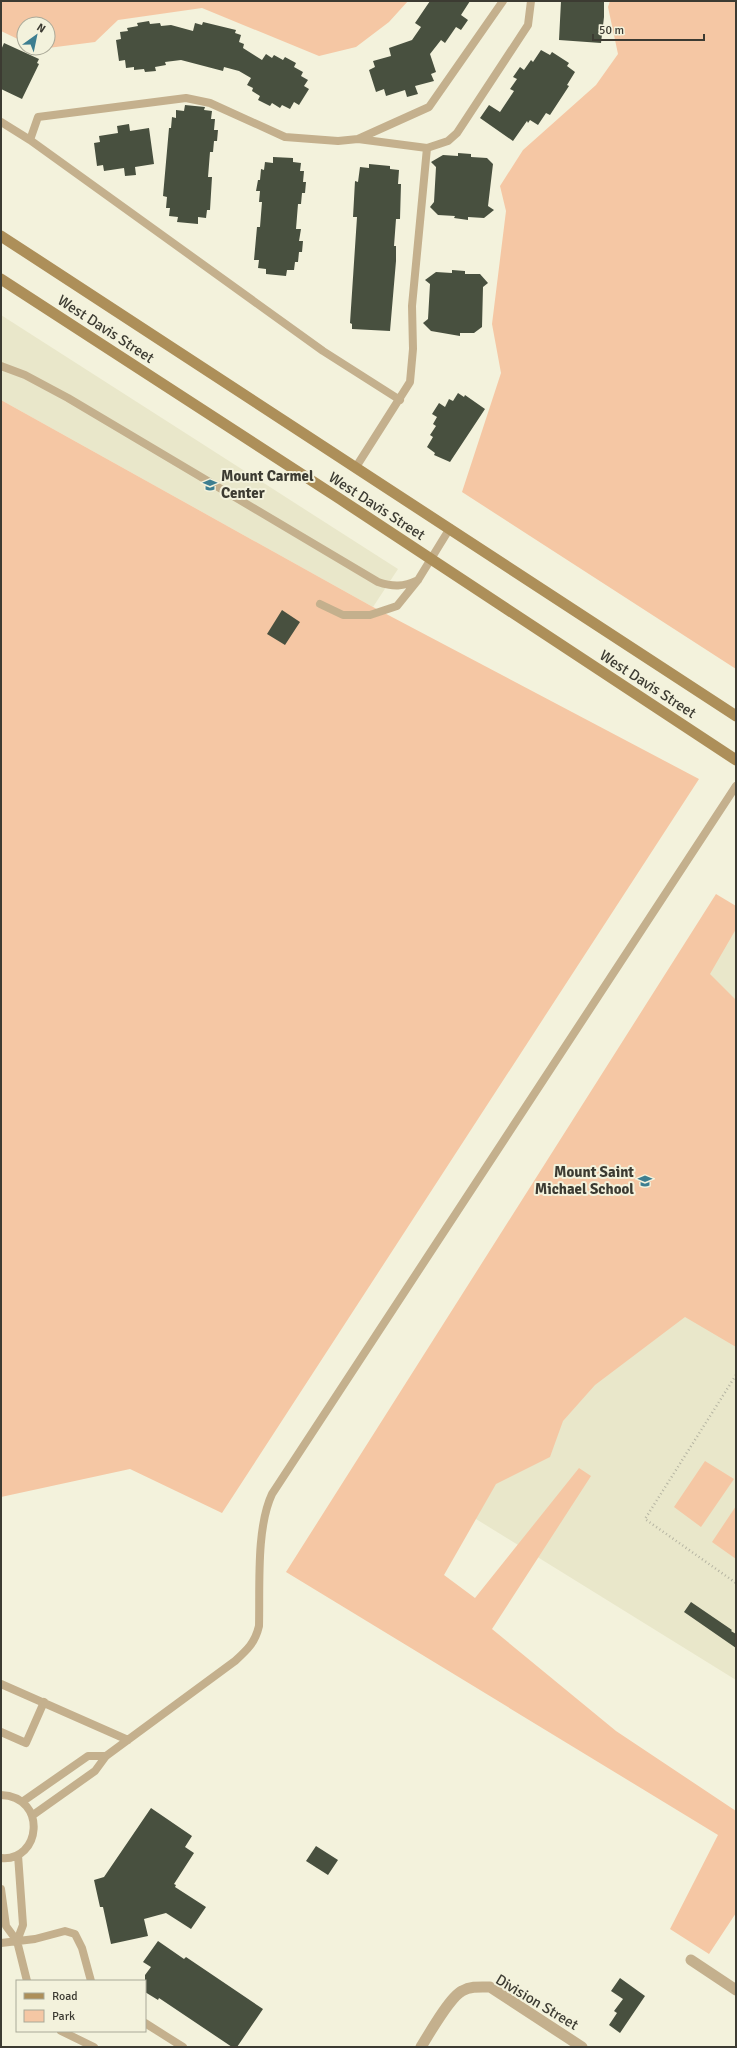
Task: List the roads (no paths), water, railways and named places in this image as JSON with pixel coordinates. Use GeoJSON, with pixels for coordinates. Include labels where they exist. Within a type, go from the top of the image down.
{"type":"FeatureCollection","features":[{"type":"Feature","properties":{"kind":"main road","name":"West Davis Street"},"geometry":{"type":"LineString","coordinates":[[1,236],[736,716]]}},
{"type":"Feature","properties":{"kind":"main road","name":"West Davis Street"},"geometry":{"type":"LineString","coordinates":[[1,279],[736,760]]}},
{"type":"Feature","properties":{"kind":"street"},"geometry":{"type":"LineString","coordinates":[[691,1960],[736,1990]]}},
{"type":"Feature","properties":{"kind":"street","name":"Division Street"},"geometry":{"type":"LineString","coordinates":[[421,2047],[445,2011],[461,1992],[476,1986],[490,1987],[582,2047]]}},
{"type":"Feature","properties":{"kind":"lane"},"geometry":{"type":"LineString","coordinates":[[358,139],[429,107],[503,1]]}},
{"type":"Feature","properties":{"kind":"lane"},"geometry":{"type":"LineString","coordinates":[[30,140],[38,117],[186,98],[210,103],[285,137],[338,141],[358,139],[427,148],[448,141],[457,133],[528,25],[531,1]]}},
{"type":"Feature","properties":{"kind":"lane"},"geometry":{"type":"LineString","coordinates":[[1,122],[30,140],[323,351],[400,400]]}},
{"type":"Feature","properties":{"kind":"lane"},"geometry":{"type":"LineString","coordinates":[[356,467],[400,400],[410,382],[413,349],[412,306],[427,148]]}},
{"type":"Feature","properties":{"kind":"lane"},"geometry":{"type":"LineString","coordinates":[[1,366],[25,375],[68,398],[378,582],[393,587],[407,585],[418,580]]}},
{"type":"Feature","properties":{"kind":"lane"},"geometry":{"type":"LineString","coordinates":[[320,604],[343,615],[370,615],[397,606],[418,580],[450,528]]}},
{"type":"Feature","properties":{"kind":"lane"},"geometry":{"type":"LineString","coordinates":[[33,1816],[95,1771],[106,1756],[235,1661],[250,1647],[256,1638],[259,1626],[262,1535],[266,1510],[272,1494],[736,786]]}},
{"type":"Feature","properties":{"kind":"lane"},"geometry":{"type":"LineString","coordinates":[[1,1684],[128,1740]]}},
{"type":"Feature","properties":{"kind":"lane"},"geometry":{"type":"LineString","coordinates":[[1,1732],[26,1743],[44,1702]]}},
{"type":"Feature","properties":{"kind":"lane"},"geometry":{"type":"LineString","coordinates":[[22,1802],[88,1756],[106,1756]]}},
{"type":"Feature","properties":{"kind":"lane"},"geometry":{"type":"LineString","coordinates":[[1,1795],[10,1795],[22,1802],[33,1816],[34,1835],[28,1846],[18,1855],[1,1858]]}},
{"type":"Feature","properties":{"kind":"lane"},"geometry":{"type":"LineString","coordinates":[[17,1941],[23,1925],[18,1855]]}},
{"type":"Feature","properties":{"kind":"lane"},"geometry":{"type":"LineString","coordinates":[[1,1889],[6,1926],[17,1941],[27,1980]]}},
{"type":"Feature","properties":{"kind":"lane"},"geometry":{"type":"LineString","coordinates":[[1,1943],[35,1939],[65,1930],[75,1934],[82,1948],[91,1980]]}},
{"type":"Feature","properties":{"kind":"lane"},"geometry":{"type":"LineString","coordinates":[[146,2024],[183,2047]]}},
{"type":"Feature","properties":{"kind":"lane"},"geometry":{"type":"LineString","coordinates":[[64,2032],[94,2047]]}},
{"type":"Feature","properties":{"kind":"place","name":"Mount Carmel Center"},"geometry":{"type":"Point","coordinates":[210,485]}},
{"type":"Feature","properties":{"kind":"place","name":"Mount Saint Michael School"},"geometry":{"type":"Point","coordinates":[645,1181]}}]}
